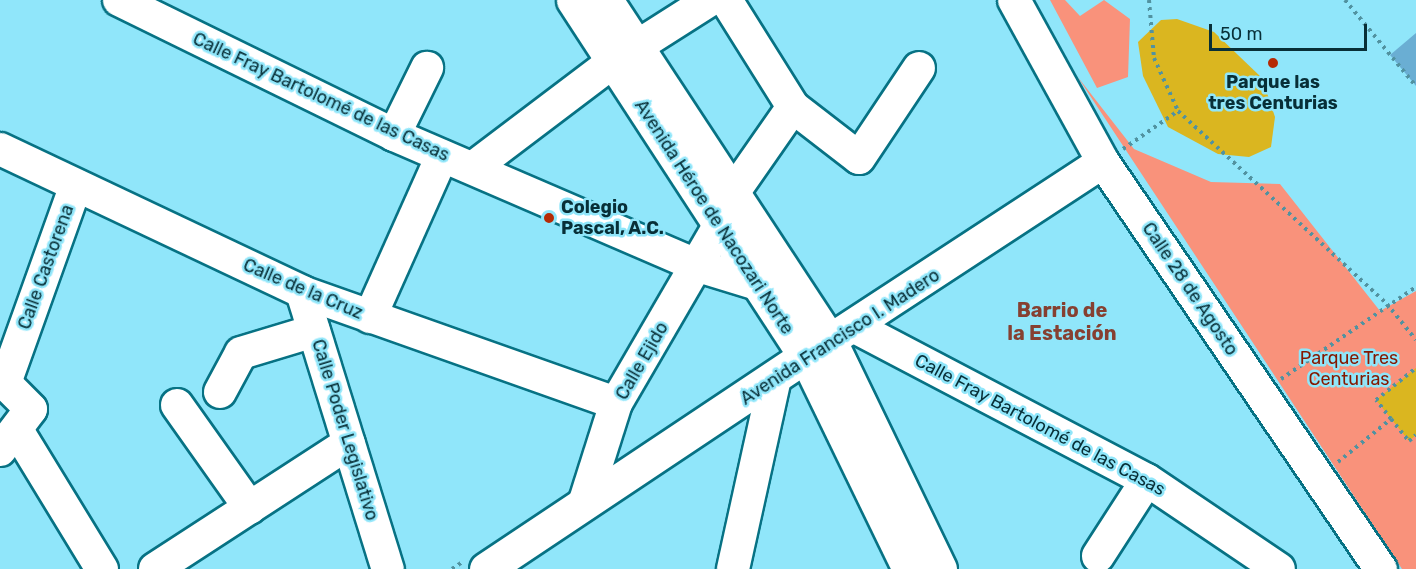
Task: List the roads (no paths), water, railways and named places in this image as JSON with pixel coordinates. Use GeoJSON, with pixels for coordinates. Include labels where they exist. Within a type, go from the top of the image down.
{"type":"FeatureCollection","features":[{"type":"Feature","properties":{"kind":"main road","name":"Avenida Héroe de Nacozari Norte"},"geometry":{"type":"LineString","coordinates":[[573,0],[625,54],[735,190],[831,341],[940,569]]}},
{"type":"Feature","properties":{"kind":"main road","name":"Avenida Héroe de Nacozari Norte"},"geometry":{"type":"LineString","coordinates":[[606,0],[625,54],[718,226],[757,284],[831,341],[909,569]]}},
{"type":"Feature","properties":{"kind":"main road","name":"Avenida Francisco I. Madero"},"geometry":{"type":"LineString","coordinates":[[486,569],[831,341]]}},
{"type":"Feature","properties":{"kind":"street","name":"Calle Fray Bartolomé de las Casas"},"geometry":{"type":"LineString","coordinates":[[119,0],[394,135],[474,167],[698,266],[757,284]]}},
{"type":"Feature","properties":{"kind":"street"},"geometry":{"type":"LineString","coordinates":[[474,167],[625,54],[710,0]]}},
{"type":"Feature","properties":{"kind":"street"},"geometry":{"type":"LineString","coordinates":[[726,0],[793,107],[859,158],[919,68]]}},
{"type":"Feature","properties":{"kind":"street","name":"Calle 28 de Agosto"},"geometry":{"type":"LineString","coordinates":[[1014,0],[1103,162],[1381,569]]}},
{"type":"Feature","properties":{"kind":"street"},"geometry":{"type":"LineString","coordinates":[[394,135],[427,68]]}},
{"type":"Feature","properties":{"kind":"street"},"geometry":{"type":"LineString","coordinates":[[735,190],[793,107]]}},
{"type":"Feature","properties":{"kind":"street","name":"Calle de la Cruz"},"geometry":{"type":"LineString","coordinates":[[0,149],[302,292],[616,404]]}},
{"type":"Feature","properties":{"kind":"street"},"geometry":{"type":"LineString","coordinates":[[370,317],[442,156]]}},
{"type":"Feature","properties":{"kind":"street","name":"Avenida Francisco I. Madero"},"geometry":{"type":"LineString","coordinates":[[831,341],[1103,162]]}},
{"type":"Feature","properties":{"kind":"street","name":"Calle Castorena"},"geometry":{"type":"LineString","coordinates":[[16,430],[5,383],[76,185]]}},
{"type":"Feature","properties":{"kind":"street","name":"Calle Ejido"},"geometry":{"type":"LineString","coordinates":[[584,504],[616,404],[698,266],[718,226]]}},
{"type":"Feature","properties":{"kind":"street","name":"Calle Poder Legislativo"},"geometry":{"type":"LineString","coordinates":[[302,292],[388,569]]}},
{"type":"Feature","properties":{"kind":"street"},"geometry":{"type":"LineString","coordinates":[[220,392],[241,353],[314,331]]}},
{"type":"Feature","properties":{"kind":"street","name":"Calle Fray Bartolomé de las Casas"},"geometry":{"type":"LineString","coordinates":[[831,341],[1147,480],[1279,569]]}},
{"type":"Feature","properties":{"kind":"street"},"geometry":{"type":"LineString","coordinates":[[733,569],[775,378]]}},
{"type":"Feature","properties":{"kind":"street"},"geometry":{"type":"LineString","coordinates":[[177,405],[250,508]]}},
{"type":"Feature","properties":{"kind":"street"},"geometry":{"type":"LineString","coordinates":[[16,430],[102,569]]}},
{"type":"Feature","properties":{"kind":"street"},"geometry":{"type":"LineString","coordinates":[[155,569],[349,443]]}},
{"type":"Feature","properties":{"kind":"street"},"geometry":{"type":"LineString","coordinates":[[1098,556],[1147,480]]}},
{"type":"Feature","properties":{"kind":"place","name":"Parque las tres Centurias"},"geometry":{"type":"Point","coordinates":[1273,63]}},
{"type":"Feature","properties":{"kind":"place","name":"Colegio Pascal, A.C."},"geometry":{"type":"Point","coordinates":[549,218]}},
{"type":"Feature","properties":{"kind":"district","name":"Barrio de la Estación"},"geometry":{"type":"Point","coordinates":[1062,322]}},
{"type":"Feature","properties":{"kind":"park label","name":"Parque Tres Centurias"},"geometry":{"type":"Point","coordinates":[1349,370]}}]}
